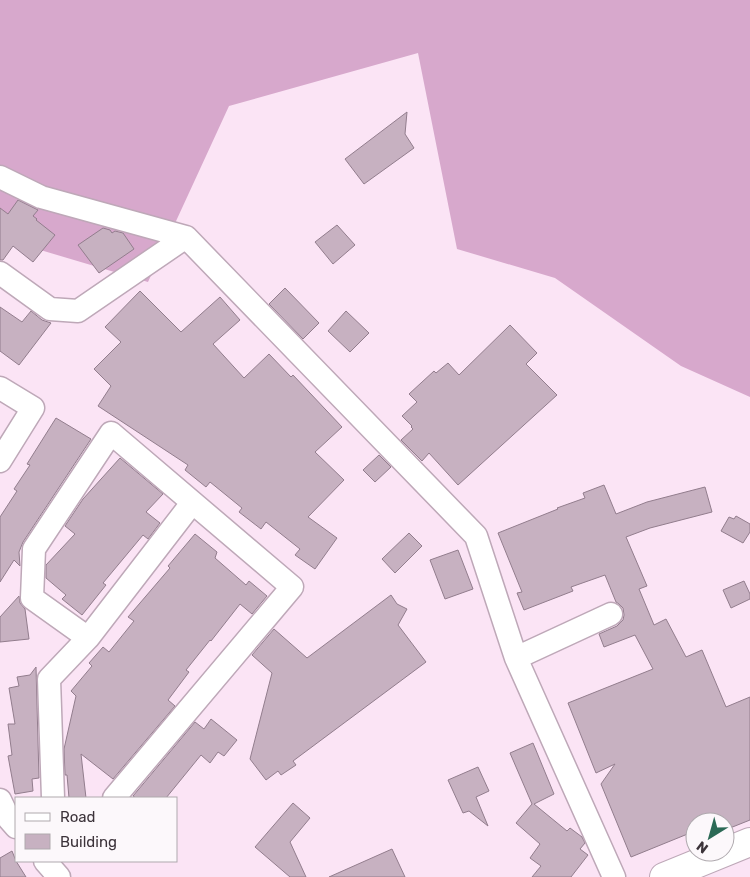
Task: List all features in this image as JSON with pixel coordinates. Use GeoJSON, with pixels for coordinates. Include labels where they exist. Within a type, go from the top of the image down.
{"type":"FeatureCollection","features":[{"type":"Feature","properties":{"kind":"main road"},"geometry":{"type":"LineString","coordinates":[[664,877],[750,842]]}},
{"type":"Feature","properties":{"kind":"street"},"geometry":{"type":"LineString","coordinates":[[0,177],[41,197],[186,237],[476,536],[516,658],[614,877]]}},
{"type":"Feature","properties":{"kind":"street"},"geometry":{"type":"LineString","coordinates":[[0,273],[50,309],[78,311],[186,237]]}},
{"type":"Feature","properties":{"kind":"street"},"geometry":{"type":"LineString","coordinates":[[0,388],[33,408],[0,461]]}},
{"type":"Feature","properties":{"kind":"street"},"geometry":{"type":"LineString","coordinates":[[88,638],[32,598],[34,548],[111,434],[292,587],[115,797]]}},
{"type":"Feature","properties":{"kind":"street"},"geometry":{"type":"LineString","coordinates":[[53,797],[49,679],[88,638],[192,503]]}},
{"type":"Feature","properties":{"kind":"street"},"geometry":{"type":"LineString","coordinates":[[516,658],[612,614]]}},
{"type":"Feature","properties":{"kind":"street"},"geometry":{"type":"LineString","coordinates":[[46,862],[59,877]]}},
{"type":"Feature","properties":{"kind":"shaded area"},"geometry":{"type":"Polygon","coordinates":[[[0,0],[750,0],[750,397],[681,366],[555,278],[457,249],[418,53],[229,106],[148,282],[0,238],[0,0]]]}},
{"type":"Feature","properties":{"kind":"building"},"geometry":{"type":"Polygon","coordinates":[[[407,112],[405,134],[414,148],[364,184],[345,159],[407,112]]]}},
{"type":"Feature","properties":{"kind":"building"},"geometry":{"type":"Polygon","coordinates":[[[18,200],[38,210],[33,216],[55,235],[33,262],[13,246],[3,260],[0,260],[0,208],[8,214],[18,200]]]}},
{"type":"Feature","properties":{"kind":"building"},"geometry":{"type":"Polygon","coordinates":[[[337,225],[355,245],[333,264],[315,242],[337,225]]]}},
{"type":"Feature","properties":{"kind":"building"},"geometry":{"type":"Polygon","coordinates":[[[103,228],[110,230],[112,233],[115,231],[123,233],[134,249],[99,273],[78,245],[103,228]]]}},
{"type":"Feature","properties":{"kind":"building"},"geometry":{"type":"Polygon","coordinates":[[[285,288],[319,323],[303,339],[269,304],[285,288]]]}},
{"type":"Feature","properties":{"kind":"building"},"geometry":{"type":"Polygon","coordinates":[[[140,291],[181,332],[220,297],[240,320],[213,344],[244,378],[269,354],[291,377],[293,375],[342,427],[315,452],[344,480],[308,517],[337,538],[315,569],[295,555],[300,549],[266,522],[261,529],[239,512],[242,508],[210,482],[206,487],[185,470],[188,465],[98,406],[111,386],[94,369],[121,342],[105,327],[140,291]]]}},
{"type":"Feature","properties":{"kind":"building"},"geometry":{"type":"Polygon","coordinates":[[[0,307],[22,322],[31,311],[42,320],[51,323],[19,365],[0,351],[0,307]]]}},
{"type":"Feature","properties":{"kind":"building"},"geometry":{"type":"Polygon","coordinates":[[[346,311],[369,333],[350,352],[328,331],[346,311]]]}},
{"type":"Feature","properties":{"kind":"building"},"geometry":{"type":"Polygon","coordinates":[[[510,325],[537,353],[526,364],[557,395],[458,485],[429,453],[422,461],[401,440],[413,429],[402,416],[417,402],[409,394],[434,371],[436,373],[448,363],[459,375],[510,325]]]}},
{"type":"Feature","properties":{"kind":"building"},"geometry":{"type":"Polygon","coordinates":[[[56,418],[91,439],[23,542],[19,552],[20,566],[14,560],[0,582],[0,517],[17,491],[14,489],[30,465],[27,464],[56,418]]]}},
{"type":"Feature","properties":{"kind":"building"},"geometry":{"type":"Polygon","coordinates":[[[379,455],[391,467],[375,482],[363,470],[379,455]]]}},
{"type":"Feature","properties":{"kind":"building"},"geometry":{"type":"Polygon","coordinates":[[[120,458],[163,494],[146,512],[160,523],[148,539],[143,535],[103,583],[106,585],[82,615],[62,599],[66,595],[46,578],[46,565],[75,534],[65,526],[83,499],[120,458]]]}},
{"type":"Feature","properties":{"kind":"building"},"geometry":{"type":"Polygon","coordinates":[[[604,485],[616,514],[647,502],[705,487],[712,512],[650,528],[626,537],[647,586],[639,589],[654,625],[666,619],[686,657],[702,650],[726,707],[750,697],[750,820],[735,826],[735,812],[685,812],[685,835],[631,857],[601,784],[615,764],[596,773],[568,703],[653,669],[635,635],[604,647],[599,634],[617,626],[623,620],[624,615],[623,608],[616,602],[605,575],[571,587],[573,591],[524,610],[517,593],[522,592],[498,533],[585,498],[583,493],[604,485]]]}},
{"type":"Feature","properties":{"kind":"building"},"geometry":{"type":"Polygon","coordinates":[[[736,516],[750,524],[750,532],[743,543],[721,531],[729,517],[734,519],[736,516]]]}},
{"type":"Feature","properties":{"kind":"building"},"geometry":{"type":"Polygon","coordinates":[[[409,533],[422,546],[395,573],[382,559],[409,533]]]}},
{"type":"Feature","properties":{"kind":"building"},"geometry":{"type":"Polygon","coordinates":[[[195,534],[217,552],[215,558],[246,585],[249,581],[267,596],[252,614],[240,604],[186,670],[189,672],[168,700],[175,706],[113,779],[81,754],[86,797],[69,797],[67,775],[65,775],[64,749],[76,696],[71,691],[92,666],[89,663],[103,647],[109,652],[134,621],[128,617],[170,568],[168,566],[195,534]]]}},
{"type":"Feature","properties":{"kind":"building"},"geometry":{"type":"Polygon","coordinates":[[[458,550],[473,589],[445,599],[430,560],[458,550]]]}},
{"type":"Feature","properties":{"kind":"building"},"geometry":{"type":"Polygon","coordinates":[[[744,581],[750,594],[750,599],[731,608],[723,590],[744,581]]]}},
{"type":"Feature","properties":{"kind":"building"},"geometry":{"type":"Polygon","coordinates":[[[391,595],[397,604],[407,609],[398,625],[426,662],[293,761],[296,765],[281,775],[278,771],[266,780],[250,759],[272,673],[252,655],[274,629],[307,658],[391,595]]]}},
{"type":"Feature","properties":{"kind":"building"},"geometry":{"type":"Polygon","coordinates":[[[19,596],[20,603],[25,609],[29,639],[0,642],[0,617],[19,596]]]}},
{"type":"Feature","properties":{"kind":"building"},"geometry":{"type":"Polygon","coordinates":[[[36,667],[39,778],[32,779],[33,791],[15,794],[8,756],[12,755],[8,724],[15,724],[9,688],[19,686],[17,677],[30,675],[36,667]]]}},
{"type":"Feature","properties":{"kind":"building"},"geometry":{"type":"Polygon","coordinates":[[[211,719],[237,740],[224,756],[218,752],[210,763],[201,755],[167,797],[133,796],[195,722],[204,729],[211,719]]]}},
{"type":"Feature","properties":{"kind":"building"},"geometry":{"type":"Polygon","coordinates":[[[533,743],[554,794],[534,804],[567,831],[570,828],[582,837],[585,843],[580,849],[588,855],[571,877],[532,877],[541,866],[530,858],[540,844],[516,823],[532,804],[510,753],[533,743]]]}},
{"type":"Feature","properties":{"kind":"building"},"geometry":{"type":"Polygon","coordinates":[[[478,767],[489,791],[476,797],[488,826],[469,811],[463,813],[448,780],[478,767]]]}},
{"type":"Feature","properties":{"kind":"building"},"geometry":{"type":"Polygon","coordinates":[[[293,803],[310,818],[290,842],[306,877],[290,877],[255,847],[293,803]]]}},
{"type":"Feature","properties":{"kind":"building"},"geometry":{"type":"Polygon","coordinates":[[[392,849],[405,877],[329,877],[392,849]]]}},
{"type":"Feature","properties":{"kind":"building"},"geometry":{"type":"Polygon","coordinates":[[[12,851],[15,862],[26,877],[0,877],[0,858],[12,851]]]}}]}
